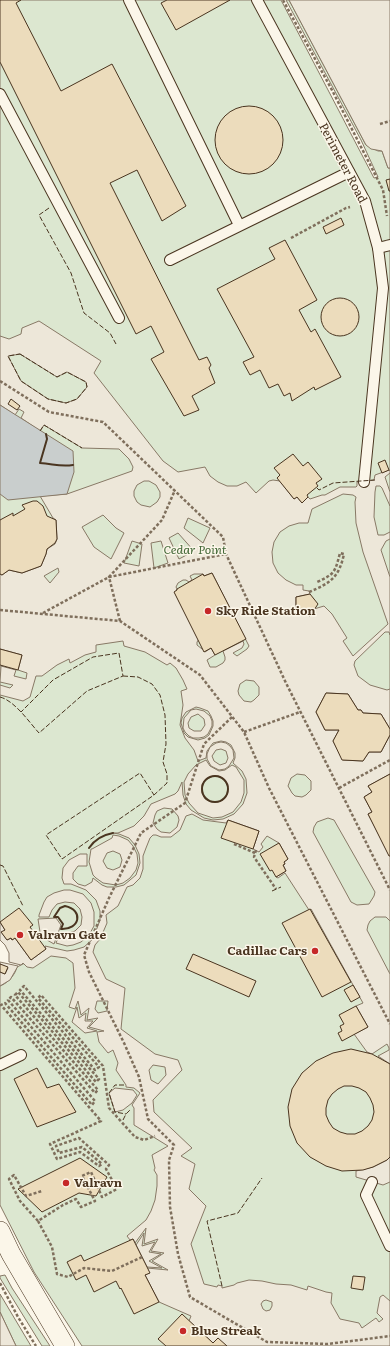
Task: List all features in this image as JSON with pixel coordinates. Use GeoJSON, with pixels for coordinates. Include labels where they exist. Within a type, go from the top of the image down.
{"type":"FeatureCollection","features":[{"type":"Feature","properties":{"kind":"street"},"geometry":{"type":"LineString","coordinates":[[0,1231],[11,1254],[65,1346]]}},
{"type":"Feature","properties":{"kind":"lane"},"geometry":{"type":"LineString","coordinates":[[129,0],[239,225]]}},
{"type":"Feature","properties":{"kind":"lane","name":"Perimeter Road"},"geometry":{"type":"LineString","coordinates":[[257,0],[366,206],[378,248],[383,288],[364,482]]}},
{"type":"Feature","properties":{"kind":"lane"},"geometry":{"type":"LineString","coordinates":[[0,94],[119,318]]}},
{"type":"Feature","properties":{"kind":"lane"},"geometry":{"type":"LineString","coordinates":[[170,260],[349,172]]}},
{"type":"Feature","properties":{"kind":"lane"},"geometry":{"type":"LineString","coordinates":[[378,248],[390,245]]}},
{"type":"Feature","properties":{"kind":"lane"},"geometry":{"type":"LineString","coordinates":[[0,1065],[21,1056]]}},
{"type":"Feature","properties":{"kind":"lane"},"geometry":{"type":"LineString","coordinates":[[372,1182],[366,1195],[390,1246]]}},
{"type":"Feature","properties":{"kind":"path"},"geometry":{"type":"LineString","coordinates":[[283,0],[333,92],[383,190],[388,219]]}},
{"type":"Feature","properties":{"kind":"path"},"geometry":{"type":"LineString","coordinates":[[380,124],[390,121]]}},
{"type":"Feature","properties":{"kind":"path"},"geometry":{"type":"LineString","coordinates":[[291,238],[346,208],[385,205]]}},
{"type":"Feature","properties":{"kind":"path"},"geometry":{"type":"LineString","coordinates":[[0,381],[49,412],[103,422],[223,537],[226,554],[300,712],[390,890]]}},
{"type":"Feature","properties":{"kind":"path"},"geometry":{"type":"LineString","coordinates":[[109,577],[162,520],[175,490]]}},
{"type":"Feature","properties":{"kind":"path"},"geometry":{"type":"LineString","coordinates":[[309,592],[332,579],[340,568],[344,554],[340,553],[336,568],[330,577],[317,582]]}},
{"type":"Feature","properties":{"kind":"path"},"geometry":{"type":"LineString","coordinates":[[42,613],[109,577],[226,554]]}},
{"type":"Feature","properties":{"kind":"path"},"geometry":{"type":"LineString","coordinates":[[109,577],[120,621]]}},
{"type":"Feature","properties":{"kind":"path"},"geometry":{"type":"LineString","coordinates":[[0,610],[120,621],[200,675],[244,732],[269,788],[390,1024]]}},
{"type":"Feature","properties":{"kind":"path"},"geometry":{"type":"LineString","coordinates":[[244,732],[300,712]]}},
{"type":"Feature","properties":{"kind":"path"},"geometry":{"type":"LineString","coordinates":[[232,717],[204,744],[185,803],[142,833],[109,898],[84,955],[89,972],[139,1076],[148,1119],[174,1145],[169,1160],[170,1207],[178,1254],[190,1297],[267,1342],[328,1344],[390,1336]]}},
{"type":"Feature","properties":{"kind":"path"},"geometry":{"type":"LineString","coordinates":[[339,788],[390,760]]}},
{"type":"Feature","properties":{"kind":"path"},"geometry":{"type":"LineString","coordinates":[[234,844],[255,852],[254,857],[276,889]]}},
{"type":"Feature","properties":{"kind":"path"},"geometry":{"type":"LineString","coordinates":[[142,1257],[112,1271],[84,1268],[68,1276],[57,1274],[52,1247],[38,1221],[63,1205],[76,1199],[81,1207],[95,1201],[82,1176],[91,1172],[102,1197],[118,1189],[106,1169],[109,1165],[80,1138],[56,1146],[60,1152],[82,1147],[102,1164],[99,1166],[80,1152],[58,1159],[50,1144],[101,1121],[1,1005],[5,1003],[92,1105],[95,1101],[8,1000],[11,997],[95,1092],[98,1090],[15,995],[18,992],[96,1082],[98,1079],[20,990],[24,986],[95,1070],[99,1067],[38,998],[41,995],[103,1066],[109,1108],[135,1137],[144,1140],[155,1136]]}},
{"type":"Feature","properties":{"kind":"path"},"geometry":{"type":"LineString","coordinates":[[38,1221],[20,1201],[9,1179],[14,1175],[26,1196],[42,1191]]}},
{"type":"Feature","properties":{"kind":"path"},"geometry":{"type":"LineString","coordinates":[[0,1284],[36,1346]]}},
{"type":"Feature","properties":{"kind":"green space","name":"Cedar Point"},"geometry":{"type":"Polygon","coordinates":[[[0,0],[281,0],[374,178],[378,177],[361,140],[286,0],[289,0],[366,145],[378,151],[382,151],[388,168],[390,168],[390,1346],[82,1346],[34,1272],[0,1205],[0,986],[11,978],[17,967],[31,960],[19,944],[12,940],[7,940],[1,932],[4,927],[0,922],[0,0]]]}},
{"type":"Feature","properties":{"kind":"green space"},"geometry":{"type":"Polygon","coordinates":[[[5,1275],[50,1346],[42,1346],[0,1278],[0,1276],[5,1275]]]}},
{"type":"Feature","properties":{"kind":"green space"},"geometry":{"type":"Polygon","coordinates":[[[0,1294],[31,1346],[16,1346],[0,1312],[0,1294]]]}},
{"type":"Feature","properties":{"kind":"shaded area"},"geometry":{"type":"Polygon","coordinates":[[[289,0],[390,0],[390,168],[388,168],[382,151],[371,149],[366,145],[289,0]]]}},
{"type":"Feature","properties":{"kind":"shaded area"},"geometry":{"type":"Polygon","coordinates":[[[39,321],[101,361],[94,373],[163,461],[178,472],[205,467],[210,476],[218,482],[227,486],[237,486],[246,482],[256,493],[269,481],[280,481],[294,499],[297,497],[302,503],[308,497],[310,499],[325,495],[340,487],[356,487],[357,482],[374,480],[375,475],[389,470],[390,471],[390,473],[385,477],[390,492],[390,506],[382,488],[380,486],[376,486],[374,517],[378,535],[384,535],[390,532],[390,539],[386,541],[381,550],[390,577],[390,635],[389,632],[385,632],[355,661],[354,665],[358,676],[370,685],[387,690],[390,689],[390,729],[381,714],[363,713],[361,710],[358,710],[348,694],[326,693],[316,712],[325,730],[339,730],[333,741],[343,760],[363,761],[369,752],[381,752],[390,735],[390,774],[368,786],[372,792],[364,797],[372,812],[368,814],[390,856],[390,921],[386,917],[375,917],[370,921],[367,930],[390,974],[390,1064],[378,1056],[389,1050],[387,1044],[372,1054],[367,1052],[354,1034],[368,1027],[356,1006],[363,1003],[311,909],[309,910],[285,873],[278,878],[276,877],[286,871],[283,865],[288,859],[279,843],[267,836],[261,844],[263,847],[259,852],[253,849],[259,831],[228,820],[226,823],[203,820],[192,814],[186,816],[180,830],[171,837],[153,835],[150,838],[143,856],[143,869],[140,878],[133,885],[127,887],[118,906],[106,915],[107,923],[100,939],[95,945],[93,952],[106,979],[125,988],[121,1029],[155,1054],[178,1060],[182,1070],[153,1100],[154,1112],[192,1148],[181,1156],[195,1164],[189,1189],[206,1206],[191,1244],[204,1284],[217,1287],[218,1285],[222,1286],[222,1288],[249,1280],[291,1285],[307,1290],[308,1286],[332,1293],[331,1303],[340,1319],[359,1323],[362,1328],[376,1318],[379,1322],[383,1319],[377,1313],[380,1297],[383,1295],[390,1301],[390,1346],[227,1346],[213,1343],[189,1321],[191,1316],[159,1302],[145,1275],[149,1273],[147,1268],[168,1270],[152,1261],[164,1253],[151,1251],[158,1239],[144,1244],[146,1228],[135,1243],[133,1239],[130,1240],[127,1236],[146,1220],[151,1211],[155,1200],[157,1186],[157,1175],[154,1170],[155,1168],[152,1155],[168,1146],[134,1125],[134,1108],[132,1105],[140,1093],[134,1088],[126,1087],[116,1070],[118,1063],[113,1050],[108,1053],[99,1042],[97,1032],[104,1031],[89,1027],[98,1018],[87,1020],[89,1008],[81,1015],[78,1001],[75,1009],[69,1007],[75,988],[73,963],[66,958],[51,956],[33,968],[27,967],[23,963],[21,965],[9,962],[9,953],[5,945],[0,940],[0,922],[5,930],[2,933],[7,940],[11,938],[12,940],[15,938],[31,960],[46,949],[45,946],[67,951],[84,947],[93,939],[100,920],[100,911],[96,900],[86,890],[71,884],[64,884],[62,878],[63,868],[69,860],[80,854],[87,854],[87,866],[78,866],[73,873],[73,879],[78,884],[85,886],[92,882],[93,878],[107,887],[124,885],[136,875],[140,863],[139,854],[135,845],[129,838],[113,833],[118,833],[134,826],[144,816],[151,804],[175,794],[182,782],[183,795],[186,804],[191,810],[204,818],[213,820],[223,819],[234,814],[243,804],[247,793],[246,779],[242,771],[233,763],[235,753],[231,745],[221,741],[213,743],[207,751],[206,758],[198,761],[194,750],[185,738],[180,725],[183,705],[181,691],[187,689],[176,668],[170,663],[167,665],[145,652],[124,646],[123,641],[96,645],[96,652],[85,655],[70,663],[69,659],[57,665],[42,676],[36,676],[30,697],[23,701],[0,695],[0,685],[10,688],[13,685],[0,682],[1,666],[16,670],[14,676],[26,679],[27,673],[18,670],[22,655],[0,649],[0,574],[2,575],[9,570],[22,573],[41,566],[47,549],[55,544],[57,539],[56,520],[53,518],[40,496],[67,494],[132,471],[133,467],[129,459],[119,449],[82,448],[44,425],[40,431],[21,418],[24,412],[19,409],[15,415],[0,405],[0,336],[9,339],[21,334],[22,328],[39,321]],[[20,354],[8,356],[21,381],[48,399],[66,403],[77,399],[87,387],[86,382],[67,372],[57,377],[20,354]],[[144,481],[137,485],[134,491],[134,496],[137,502],[141,505],[150,507],[157,502],[160,497],[160,492],[156,485],[149,481],[144,481]],[[343,494],[312,509],[308,523],[299,523],[289,526],[280,532],[274,542],[272,552],[273,563],[278,573],[286,580],[296,585],[303,585],[303,590],[309,591],[310,594],[296,597],[296,611],[310,616],[314,609],[324,606],[332,614],[347,638],[343,641],[353,656],[388,624],[363,552],[356,523],[356,497],[353,495],[343,494]],[[103,515],[82,527],[94,547],[111,559],[124,533],[116,528],[103,515]],[[188,518],[184,528],[203,543],[210,528],[188,518]],[[178,533],[169,538],[179,559],[194,551],[178,533]],[[132,541],[124,563],[139,566],[142,544],[132,541]],[[161,541],[151,543],[154,568],[168,563],[161,541]],[[58,568],[44,576],[50,583],[59,572],[58,568]],[[212,573],[204,576],[203,574],[194,574],[190,576],[192,580],[189,582],[183,580],[178,583],[175,593],[199,639],[197,645],[204,649],[205,652],[211,648],[215,655],[207,660],[210,667],[216,667],[225,660],[223,651],[243,641],[244,644],[242,648],[233,653],[237,656],[249,646],[212,573]],[[246,680],[240,684],[238,691],[239,695],[244,701],[251,702],[259,695],[259,687],[254,681],[246,680]],[[196,707],[186,712],[181,723],[184,733],[188,737],[198,740],[209,735],[213,726],[213,721],[208,711],[196,707]],[[297,774],[291,778],[288,786],[295,796],[302,797],[306,795],[311,790],[311,781],[305,775],[297,774]],[[164,808],[157,811],[153,823],[161,832],[170,833],[177,827],[179,820],[178,816],[172,809],[164,808]],[[328,818],[317,822],[313,832],[351,902],[357,905],[369,904],[375,892],[334,820],[328,818]],[[97,1001],[95,1009],[98,1013],[107,1011],[108,1001],[97,1001]],[[153,1065],[149,1070],[151,1080],[158,1084],[166,1075],[165,1067],[153,1065]],[[266,1300],[261,1304],[263,1309],[266,1311],[270,1310],[272,1302],[266,1300]]]}},
{"type":"Feature","properties":{"kind":"shaded area"},"geometry":{"type":"Polygon","coordinates":[[[0,405],[73,451],[74,472],[67,494],[8,500],[0,494],[0,405]]]}},
{"type":"Feature","properties":{"kind":"shaded area"},"geometry":{"type":"Polygon","coordinates":[[[196,709],[204,711],[210,716],[212,726],[208,734],[204,737],[193,738],[185,732],[183,728],[184,718],[191,710],[196,709]],[[198,714],[191,717],[188,723],[189,728],[194,731],[201,731],[205,725],[204,719],[198,714]]]}},
{"type":"Feature","properties":{"kind":"shaded area"},"geometry":{"type":"Polygon","coordinates":[[[216,743],[226,743],[233,750],[234,758],[225,769],[219,770],[211,766],[207,759],[207,754],[210,747],[216,743]],[[221,749],[216,750],[212,756],[214,761],[220,765],[226,763],[228,758],[226,751],[221,749]]]}},
{"type":"Feature","properties":{"kind":"shaded area"},"geometry":{"type":"Polygon","coordinates":[[[206,760],[210,766],[219,771],[225,770],[232,765],[236,767],[244,780],[244,793],[241,802],[233,812],[222,817],[213,818],[198,813],[189,803],[185,795],[184,782],[188,774],[196,765],[206,760]],[[213,776],[205,780],[202,785],[202,793],[205,799],[211,802],[223,800],[227,795],[228,786],[219,776],[213,776]]]}},
{"type":"Feature","properties":{"kind":"shaded area"},"geometry":{"type":"Polygon","coordinates":[[[113,835],[128,840],[137,854],[138,863],[136,870],[130,878],[123,883],[116,885],[103,883],[96,878],[93,875],[89,862],[91,849],[112,838],[113,835]],[[113,851],[107,853],[103,861],[107,868],[113,870],[120,867],[122,860],[120,854],[113,851]]]}},
{"type":"Feature","properties":{"kind":"shaded area"},"geometry":{"type":"Polygon","coordinates":[[[64,890],[70,890],[83,894],[91,903],[94,912],[94,926],[89,935],[81,942],[67,946],[56,943],[60,933],[66,934],[75,931],[81,925],[82,917],[80,909],[74,903],[65,902],[57,904],[49,917],[39,917],[47,897],[64,890]]]}},
{"type":"Feature","properties":{"kind":"shaded area"},"geometry":{"type":"Polygon","coordinates":[[[56,918],[61,925],[54,944],[47,940],[40,932],[38,919],[56,918]]]}},
{"type":"Feature","properties":{"kind":"shaded area"},"geometry":{"type":"Polygon","coordinates":[[[0,962],[18,966],[10,980],[0,986],[0,972],[5,974],[8,968],[0,964],[0,962]]]}},
{"type":"Feature","properties":{"kind":"shaded area"},"geometry":{"type":"Polygon","coordinates":[[[77,1007],[79,1018],[86,1013],[85,1021],[93,1021],[87,1028],[97,1031],[85,1033],[72,1022],[77,1007]]]}},
{"type":"Feature","properties":{"kind":"shaded area"},"geometry":{"type":"Polygon","coordinates":[[[115,1088],[133,1090],[137,1095],[132,1103],[123,1110],[115,1112],[109,1093],[115,1088]]]}},
{"type":"Feature","properties":{"kind":"shaded area"},"geometry":{"type":"Polygon","coordinates":[[[390,1157],[390,1182],[383,1185],[356,1177],[356,1171],[373,1167],[390,1157]]]}},
{"type":"Feature","properties":{"kind":"shaded area"},"geometry":{"type":"Polygon","coordinates":[[[144,1233],[142,1246],[155,1242],[149,1252],[161,1254],[149,1261],[162,1268],[147,1267],[136,1245],[144,1233]]]}},
{"type":"Feature","properties":{"kind":"shaded area"},"geometry":{"type":"Polygon","coordinates":[[[0,1312],[16,1346],[0,1346],[0,1312]]]}},
{"type":"Feature","properties":{"kind":"building"},"geometry":{"type":"Polygon","coordinates":[[[0,0],[21,0],[16,3],[61,91],[112,64],[186,206],[162,221],[137,170],[110,183],[199,360],[207,357],[211,365],[209,368],[215,383],[192,396],[199,410],[184,416],[151,359],[164,352],[151,326],[136,334],[0,62],[0,0]]]}},
{"type":"Feature","properties":{"kind":"building"},"geometry":{"type":"Polygon","coordinates":[[[167,0],[230,0],[176,30],[161,3],[167,0]]]}},
{"type":"Feature","properties":{"kind":"building"},"geometry":{"type":"Polygon","coordinates":[[[249,106],[262,109],[273,116],[280,127],[283,140],[280,153],[273,164],[262,171],[249,174],[236,171],[225,164],[218,153],[215,140],[218,127],[225,116],[236,109],[249,106]]]}},
{"type":"Feature","properties":{"kind":"building"},"geometry":{"type":"Polygon","coordinates":[[[390,179],[390,191],[389,191],[386,180],[390,179]]]}},
{"type":"Feature","properties":{"kind":"building"},"geometry":{"type":"Polygon","coordinates":[[[341,218],[344,225],[326,234],[323,227],[341,218]]]}},
{"type":"Feature","properties":{"kind":"building"},"geometry":{"type":"Polygon","coordinates":[[[285,240],[317,300],[299,310],[311,332],[315,329],[341,377],[315,390],[314,387],[292,401],[290,393],[284,396],[278,384],[269,388],[260,370],[250,375],[243,362],[254,357],[217,289],[275,259],[269,248],[285,240]]]}},
{"type":"Feature","properties":{"kind":"building"},"geometry":{"type":"Polygon","coordinates":[[[340,298],[350,301],[356,307],[359,317],[356,327],[350,333],[340,336],[330,333],[324,327],[321,317],[324,307],[330,301],[340,298]]]}},
{"type":"Feature","properties":{"kind":"building"},"geometry":{"type":"Polygon","coordinates":[[[11,399],[20,406],[17,410],[8,404],[11,399]]]}},
{"type":"Feature","properties":{"kind":"building"},"geometry":{"type":"Polygon","coordinates":[[[293,454],[303,466],[308,462],[322,479],[316,483],[318,486],[307,495],[308,497],[302,503],[297,497],[294,499],[277,478],[280,475],[274,468],[293,454]]]}},
{"type":"Feature","properties":{"kind":"building"},"geometry":{"type":"Polygon","coordinates":[[[385,460],[389,470],[382,473],[378,463],[385,460]]]}},
{"type":"Feature","properties":{"kind":"building"},"geometry":{"type":"Polygon","coordinates":[[[37,501],[43,506],[47,516],[56,520],[57,539],[55,543],[47,549],[41,566],[22,573],[9,570],[2,575],[0,574],[0,520],[13,513],[13,516],[25,509],[22,505],[37,501]]]}},
{"type":"Feature","properties":{"kind":"building","name":"Sky Ride Station"},"geometry":{"type":"Polygon","coordinates":[[[212,573],[246,639],[215,655],[211,648],[204,652],[174,592],[203,574],[204,576],[212,573]]]}},
{"type":"Feature","properties":{"kind":"building"},"geometry":{"type":"Polygon","coordinates":[[[310,594],[318,604],[310,616],[296,611],[296,597],[310,594]]]}},
{"type":"Feature","properties":{"kind":"building"},"geometry":{"type":"Polygon","coordinates":[[[0,649],[22,655],[18,670],[0,665],[0,649]]]}},
{"type":"Feature","properties":{"kind":"building"},"geometry":{"type":"Polygon","coordinates":[[[326,693],[348,694],[358,710],[361,710],[363,713],[381,714],[390,729],[390,735],[381,752],[369,752],[363,761],[342,760],[333,741],[339,730],[325,730],[316,712],[326,693]]]}},
{"type":"Feature","properties":{"kind":"building"},"geometry":{"type":"Polygon","coordinates":[[[390,774],[389,856],[368,814],[372,812],[364,797],[372,792],[368,786],[390,774]]]}},
{"type":"Feature","properties":{"kind":"building"},"geometry":{"type":"Polygon","coordinates":[[[228,820],[259,831],[253,849],[221,838],[228,820]]]}},
{"type":"Feature","properties":{"kind":"building"},"geometry":{"type":"Polygon","coordinates":[[[279,843],[288,859],[283,865],[286,871],[276,877],[272,870],[270,871],[260,854],[279,843]]]}},
{"type":"Feature","properties":{"kind":"building","name":"Valravn Gate"},"geometry":{"type":"Polygon","coordinates":[[[19,908],[33,925],[30,927],[46,949],[31,960],[15,938],[12,940],[11,938],[7,940],[1,932],[5,930],[0,922],[19,908]]]}},
{"type":"Feature","properties":{"kind":"building","name":"Cadillac Cars"},"geometry":{"type":"Polygon","coordinates":[[[310,909],[351,982],[322,997],[282,923],[310,909]]]}},
{"type":"Feature","properties":{"kind":"building"},"geometry":{"type":"Polygon","coordinates":[[[193,954],[256,981],[249,997],[186,969],[193,954]]]}},
{"type":"Feature","properties":{"kind":"building"},"geometry":{"type":"Polygon","coordinates":[[[0,964],[8,967],[5,974],[0,972],[0,964]]]}},
{"type":"Feature","properties":{"kind":"building"},"geometry":{"type":"Polygon","coordinates":[[[353,985],[360,997],[351,1002],[344,990],[353,985]]]}},
{"type":"Feature","properties":{"kind":"building"},"geometry":{"type":"Polygon","coordinates":[[[356,1006],[368,1027],[342,1041],[338,1033],[342,1031],[340,1026],[344,1024],[339,1015],[356,1006]]]}},
{"type":"Feature","properties":{"kind":"building"},"geometry":{"type":"Polygon","coordinates":[[[351,1049],[372,1054],[390,1064],[390,1157],[373,1167],[363,1170],[342,1171],[326,1166],[310,1157],[297,1143],[290,1126],[288,1107],[292,1089],[302,1073],[316,1061],[333,1053],[351,1049]],[[344,1086],[332,1094],[328,1100],[326,1108],[326,1115],[333,1128],[347,1134],[355,1134],[362,1131],[372,1120],[374,1112],[373,1105],[366,1092],[352,1086],[344,1086]]]}},
{"type":"Feature","properties":{"kind":"building"},"geometry":{"type":"Polygon","coordinates":[[[37,1068],[47,1088],[59,1084],[76,1112],[37,1127],[14,1079],[37,1068]]]}},
{"type":"Feature","properties":{"kind":"building","name":"Valravn"},"geometry":{"type":"Polygon","coordinates":[[[80,1158],[107,1177],[96,1196],[79,1193],[42,1212],[18,1189],[80,1158]]]}},
{"type":"Feature","properties":{"kind":"building"},"geometry":{"type":"Polygon","coordinates":[[[133,1239],[150,1273],[145,1275],[159,1302],[134,1314],[116,1281],[94,1292],[86,1275],[76,1280],[67,1262],[81,1255],[84,1261],[133,1239]]]}},
{"type":"Feature","properties":{"kind":"building"},"geometry":{"type":"Polygon","coordinates":[[[353,1276],[365,1277],[363,1290],[351,1288],[353,1276]]]}},
{"type":"Feature","properties":{"kind":"building","name":"Blue Streak"},"geometry":{"type":"Polygon","coordinates":[[[182,1314],[213,1343],[218,1338],[227,1346],[166,1346],[158,1339],[182,1314]]]}},
{"type":"Feature","properties":{"kind":"fence"},"geometry":{"type":"LineString","coordinates":[[49,208],[39,215],[71,273],[84,313],[110,333],[116,344]]}},
{"type":"Feature","properties":{"kind":"fence"},"geometry":{"type":"LineString","coordinates":[[20,354],[57,377],[67,372],[86,382],[87,387],[77,399],[66,403],[48,399],[21,381],[8,356],[20,354]]}},
{"type":"Feature","properties":{"kind":"fence"},"geometry":{"type":"LineString","coordinates":[[40,431],[44,425],[82,448]]}},
{"type":"Feature","properties":{"kind":"fence"},"geometry":{"type":"LineString","coordinates":[[317,488],[319,490],[333,483],[375,480]]}},
{"type":"Feature","properties":{"kind":"fence"},"geometry":{"type":"LineString","coordinates":[[0,697],[6,699],[16,707],[39,733],[87,691],[123,676],[119,653],[93,657],[53,680],[21,712]]}},
{"type":"Feature","properties":{"kind":"fence"},"geometry":{"type":"LineString","coordinates":[[123,676],[138,677],[152,684],[160,695],[165,715],[166,744],[163,762],[167,774],[167,783],[154,795],[62,859],[46,835],[140,773],[154,795]]}},
{"type":"Feature","properties":{"kind":"fence"},"geometry":{"type":"LineString","coordinates":[[0,865],[3,866],[23,906]]}},
{"type":"Feature","properties":{"kind":"fence"},"geometry":{"type":"LineString","coordinates":[[272,891],[281,887]]}},
{"type":"Feature","properties":{"kind":"fence"},"geometry":{"type":"LineString","coordinates":[[124,1085],[115,1085],[109,1093],[115,1112],[126,1114]]}},
{"type":"Feature","properties":{"kind":"fence"},"geometry":{"type":"LineString","coordinates":[[123,1120],[131,1109]]}},
{"type":"Feature","properties":{"kind":"fence"},"geometry":{"type":"LineString","coordinates":[[222,1286],[207,1221],[238,1213],[262,1178]]}},
{"type":"Feature","properties":{"kind":"wall"},"geometry":{"type":"LineString","coordinates":[[46,434],[47,439],[40,463],[61,466],[73,465]]}},
{"type":"Feature","properties":{"kind":"wall"},"geometry":{"type":"LineString","coordinates":[[215,776],[224,780],[228,789],[224,798],[215,802],[206,798],[202,789],[206,780],[215,776]]}},
{"type":"Feature","properties":{"kind":"wall"},"geometry":{"type":"LineString","coordinates":[[89,848],[99,838],[113,833]]}},
{"type":"Feature","properties":{"kind":"wall"},"geometry":{"type":"LineString","coordinates":[[65,906],[75,911],[77,919],[76,923],[72,926],[61,929],[63,924],[58,917],[54,917],[60,908],[65,906]]}},
{"type":"Feature","properties":{"kind":"place","name":"Sky Ride Station"},"geometry":{"type":"Point","coordinates":[208,611]}},
{"type":"Feature","properties":{"kind":"place","name":"Valravn Gate"},"geometry":{"type":"Point","coordinates":[20,935]}},
{"type":"Feature","properties":{"kind":"place","name":"Cadillac Cars"},"geometry":{"type":"Point","coordinates":[315,951]}},
{"type":"Feature","properties":{"kind":"place","name":"Valravn"},"geometry":{"type":"Point","coordinates":[66,1183]}},
{"type":"Feature","properties":{"kind":"place","name":"Blue Streak"},"geometry":{"type":"Point","coordinates":[183,1331]}}]}
